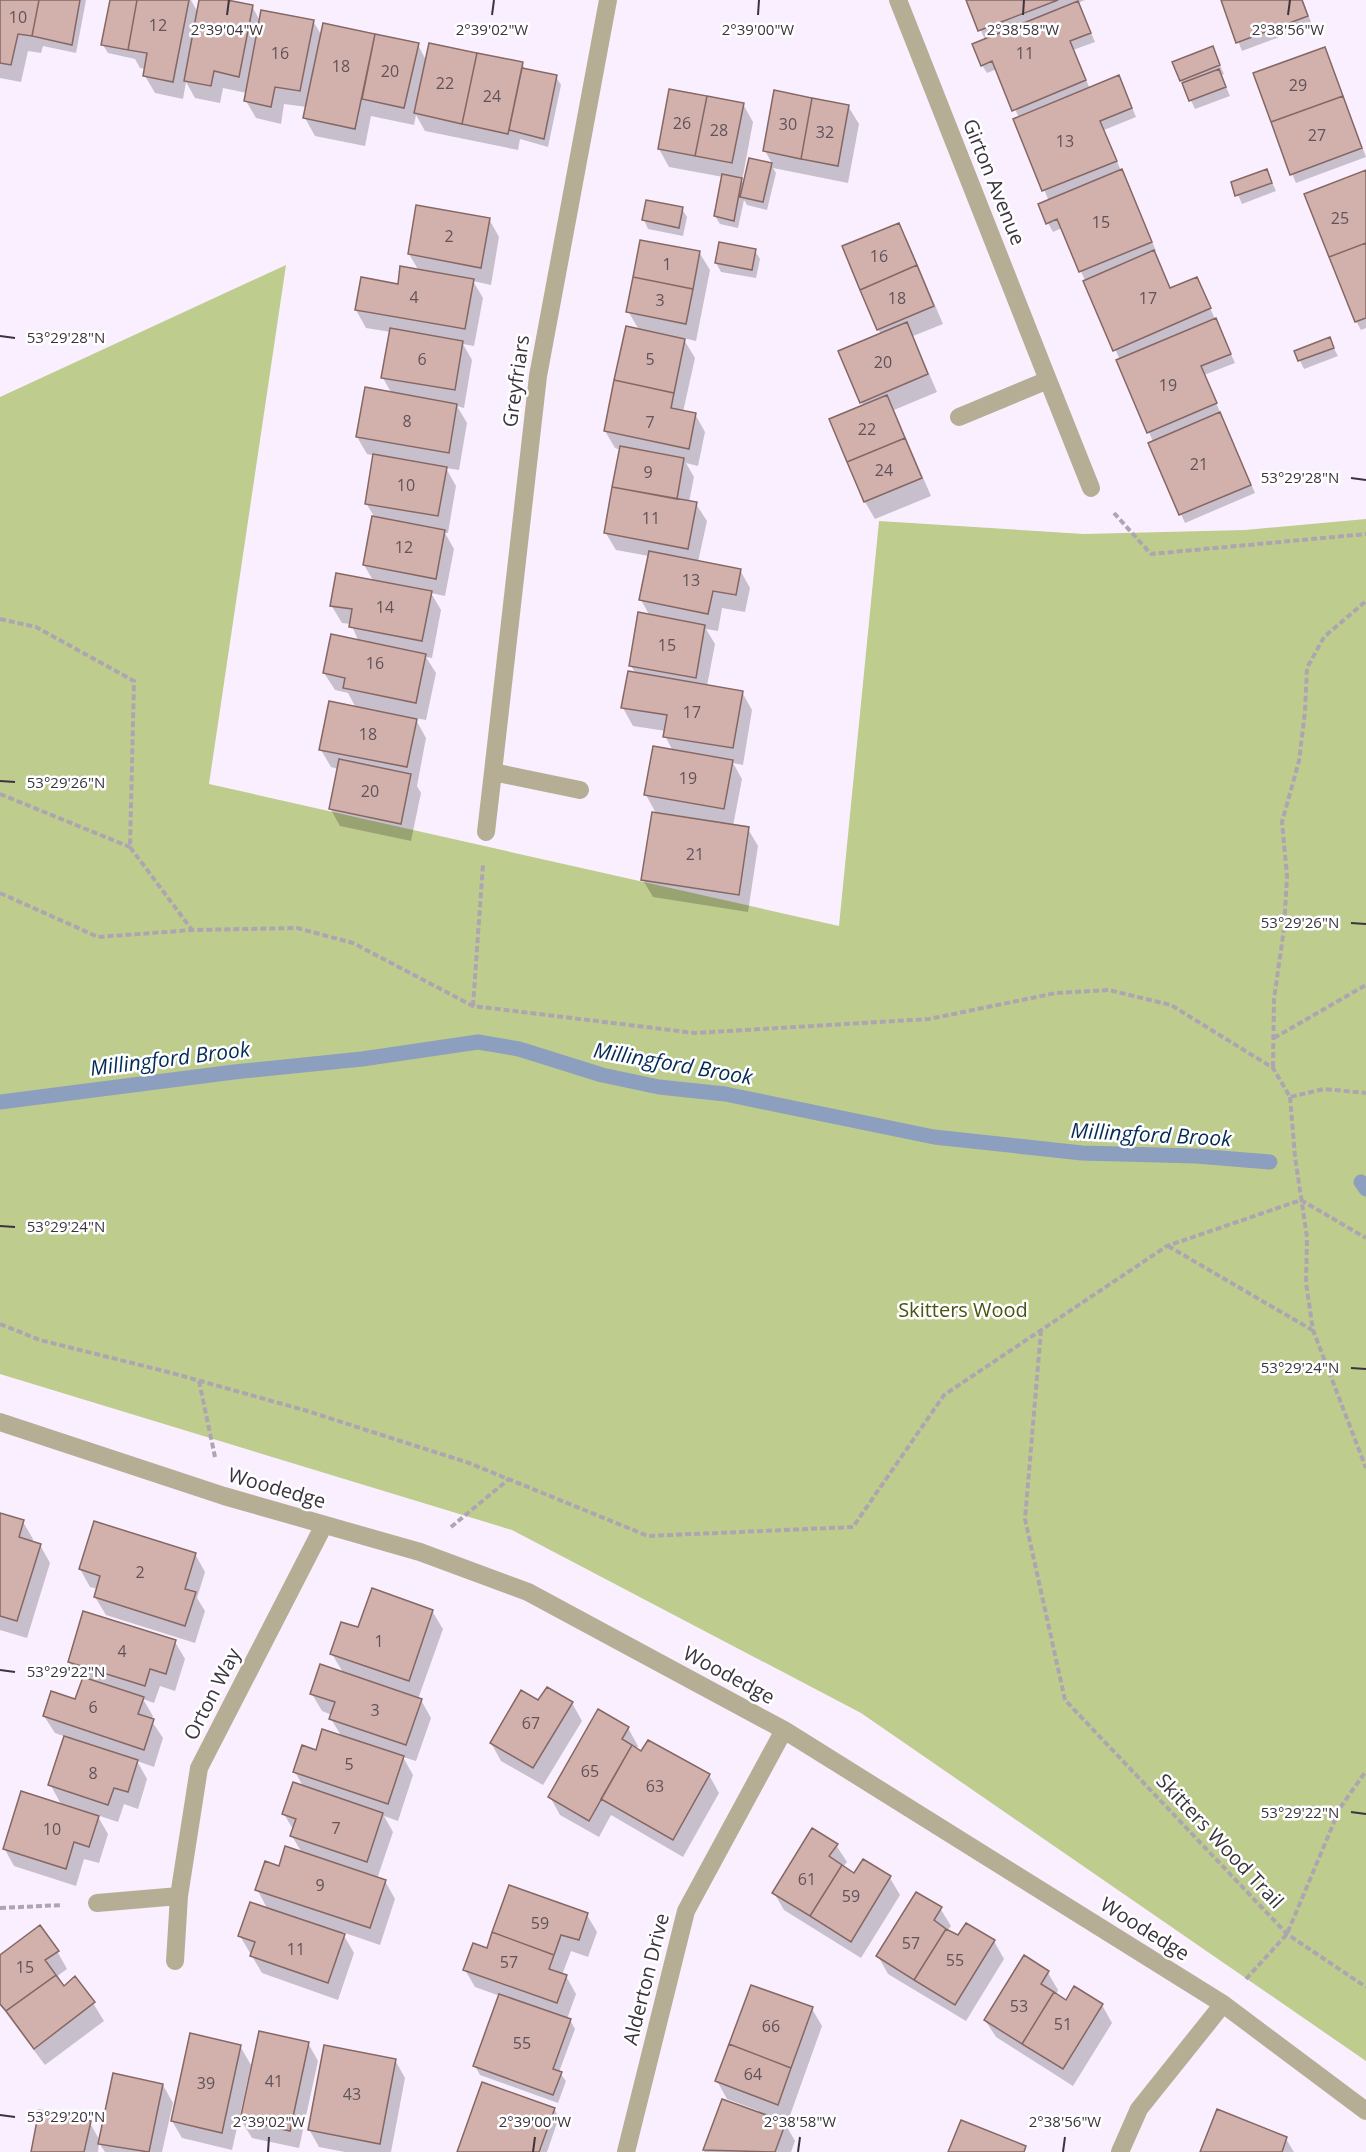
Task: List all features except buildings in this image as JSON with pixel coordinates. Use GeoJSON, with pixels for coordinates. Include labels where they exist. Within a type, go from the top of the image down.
{"type":"FeatureCollection","features":[{"type":"Feature","properties":{"kind":"street","name":"Greyfriars"},"geometry":{"type":"LineString","coordinates":[[486,832],[538,376],[608,0]]}},
{"type":"Feature","properties":{"kind":"street","name":"Girton Avenue"},"geometry":{"type":"LineString","coordinates":[[897,0],[1091,488]]}},
{"type":"Feature","properties":{"kind":"street"},"geometry":{"type":"LineString","coordinates":[[959,417],[1048,380]]}},
{"type":"Feature","properties":{"kind":"street"},"geometry":{"type":"LineString","coordinates":[[493,772],[580,789]]}},
{"type":"Feature","properties":{"kind":"street","name":"Woodedge"},"geometry":{"type":"LineString","coordinates":[[0,1422],[224,1497],[420,1552],[528,1593],[784,1730],[1223,2004],[1366,2112]]}},
{"type":"Feature","properties":{"kind":"street","name":"Orton Way"},"geometry":{"type":"LineString","coordinates":[[175,1961],[179,1896],[199,1768],[324,1525]]}},
{"type":"Feature","properties":{"kind":"street","name":"Alderton Drive"},"geometry":{"type":"LineString","coordinates":[[626,2152],[686,1911],[784,1730]]}},
{"type":"Feature","properties":{"kind":"street"},"geometry":{"type":"LineString","coordinates":[[97,1903],[179,1896]]}},
{"type":"Feature","properties":{"kind":"street"},"geometry":{"type":"LineString","coordinates":[[1120,2152],[1139,2109],[1223,2004]]}},
{"type":"Feature","properties":{"kind":"path"},"geometry":{"type":"LineString","coordinates":[[1091,488],[1151,554],[1366,534]]}},
{"type":"Feature","properties":{"kind":"path"},"geometry":{"type":"LineString","coordinates":[[1273,1068],[1274,999],[1284,929],[1287,876],[1282,822],[1299,761],[1307,668],[1324,637],[1366,601]]}},
{"type":"Feature","properties":{"kind":"path"},"geometry":{"type":"LineString","coordinates":[[0,619],[36,627],[134,681],[130,847]]}},
{"type":"Feature","properties":{"kind":"path"},"geometry":{"type":"LineString","coordinates":[[0,794],[130,847],[193,930]]}},
{"type":"Feature","properties":{"kind":"path"},"geometry":{"type":"LineString","coordinates":[[473,1006],[486,832]]}},
{"type":"Feature","properties":{"kind":"path"},"geometry":{"type":"LineString","coordinates":[[0,893],[98,937],[193,930],[297,928],[353,942],[473,1006],[695,1033],[929,1019],[1056,993],[1109,990],[1170,1005],[1273,1068],[1290,1097],[1295,1157],[1307,1237],[1306,1283],[1313,1330],[1366,1468]]}},
{"type":"Feature","properties":{"kind":"path"},"geometry":{"type":"LineString","coordinates":[[1274,1038],[1366,985]]}},
{"type":"Feature","properties":{"kind":"path"},"geometry":{"type":"LineString","coordinates":[[1290,1097],[1324,1089],[1366,1093]]}},
{"type":"Feature","properties":{"kind":"path"},"geometry":{"type":"LineString","coordinates":[[0,1324],[40,1340],[315,1414],[469,1463],[648,1536],[853,1527],[944,1395],[1167,1246],[1301,1200],[1366,1238]]}},
{"type":"Feature","properties":{"kind":"path"},"geometry":{"type":"LineString","coordinates":[[1167,1246],[1313,1330]]}},
{"type":"Feature","properties":{"kind":"path","name":"Skitters Wood Trail"},"geometry":{"type":"LineString","coordinates":[[1041,1330],[1025,1519],[1065,1700],[1287,1934],[1366,1987]]}},
{"type":"Feature","properties":{"kind":"path"},"geometry":{"type":"LineString","coordinates":[[199,1381],[224,1497]]}},
{"type":"Feature","properties":{"kind":"path"},"geometry":{"type":"LineString","coordinates":[[420,1552],[509,1479]]}},
{"type":"Feature","properties":{"kind":"path"},"geometry":{"type":"LineString","coordinates":[[1223,2004],[1287,1934],[1340,1808],[1366,1771]]}},
{"type":"Feature","properties":{"kind":"path"},"geometry":{"type":"LineString","coordinates":[[0,1908],[97,1903]]}},
{"type":"Feature","properties":{"kind":"green space","name":"Skitters Wood"},"geometry":{"type":"Polygon","coordinates":[[[286,265],[209,784],[839,926],[879,521],[1084,534],[1245,530],[1366,519],[1366,2061],[861,1713],[512,1530],[0,1374],[0,397],[286,265]]]}},
{"type":"Feature","properties":{"kind":"waterway","name":"Millingford Brook"},"geometry":{"type":"LineString","coordinates":[[0,1102],[234,1072],[362,1059],[478,1042],[519,1049],[602,1075],[659,1087],[725,1094],[934,1137],[1082,1153],[1196,1156],[1270,1162]]}},
{"type":"Feature","properties":{"kind":"waterway","name":"Millingford Brook"},"geometry":{"type":"LineString","coordinates":[[1361,1182],[1366,1189]]}}]}
